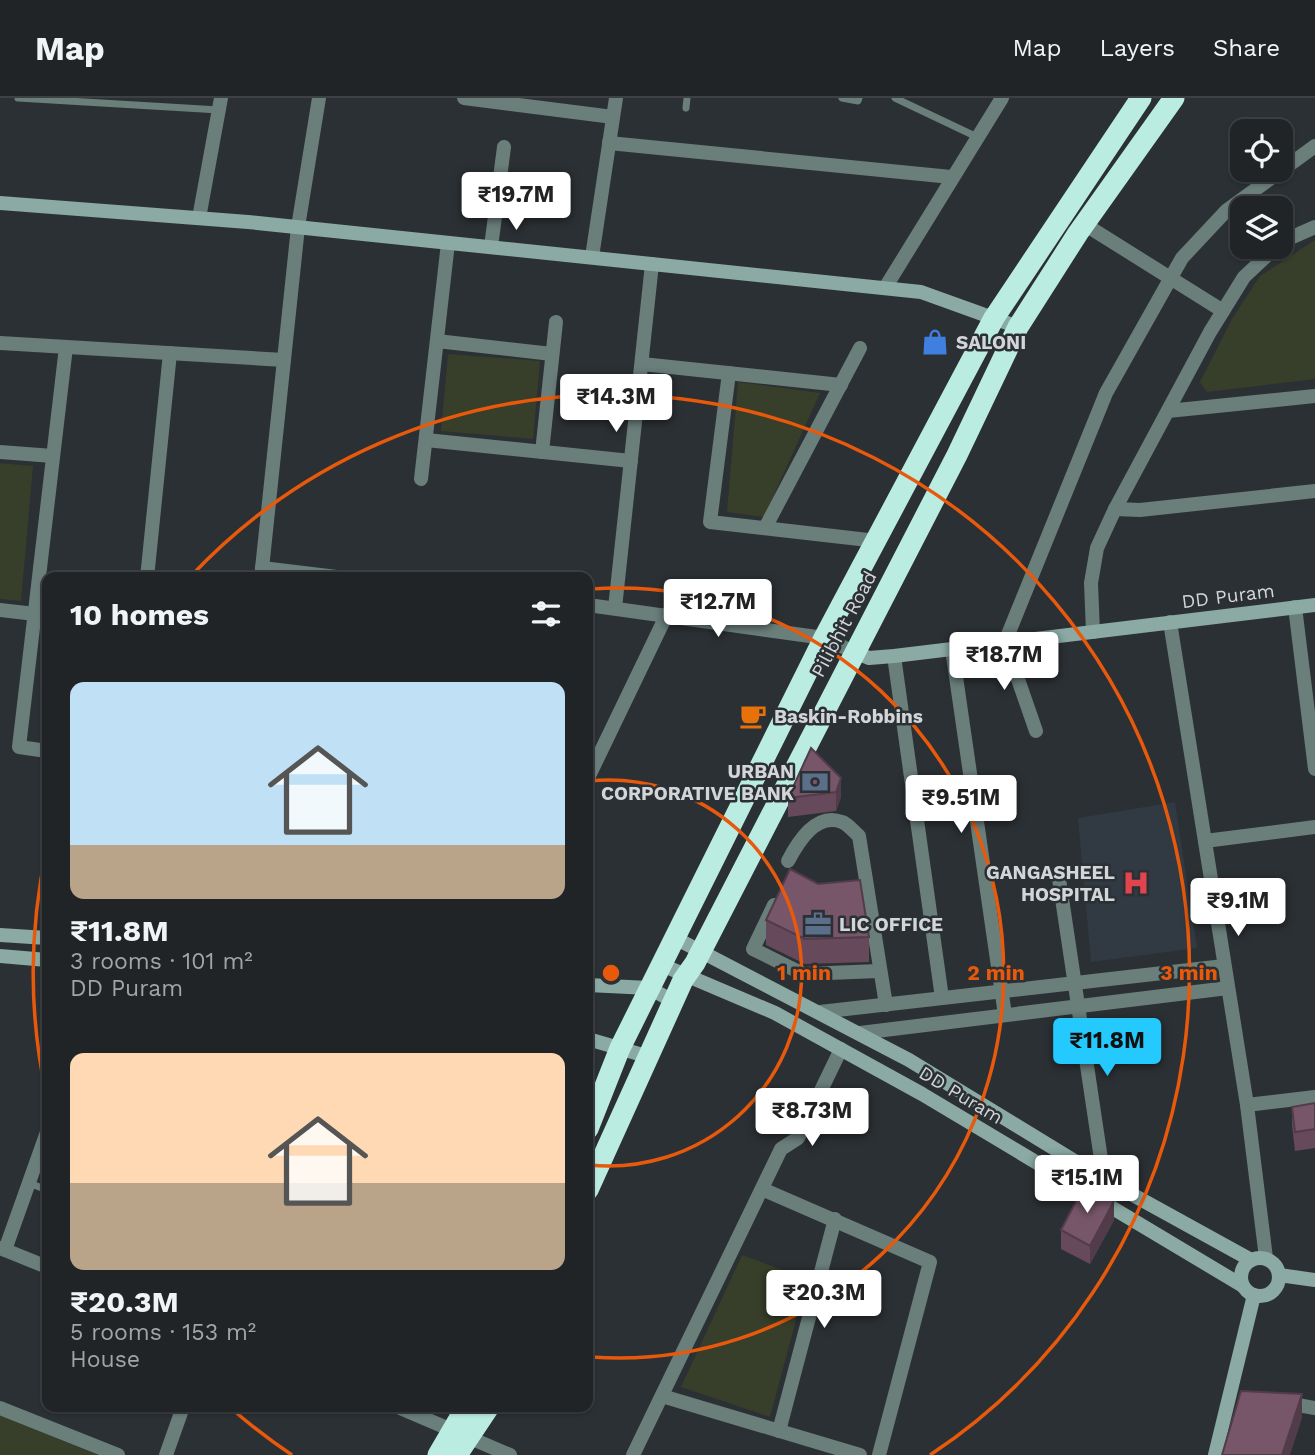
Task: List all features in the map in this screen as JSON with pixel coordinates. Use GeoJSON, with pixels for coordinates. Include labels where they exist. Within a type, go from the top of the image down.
{"type":"FeatureCollection","features":[{"type":"Feature","properties":{"kind":"highway"},"geometry":{"type":"LineString","coordinates":[[593,1116],[620,1048],[824,638],[994,318],[1141,98]]}},
{"type":"Feature","properties":{"kind":"highway","name":"Pilibhit Road"},"geometry":{"type":"LineString","coordinates":[[593,1178],[673,1001],[701,952],[957,454],[1018,327],[1084,224],[1174,98]]}},
{"type":"Feature","properties":{"kind":"highway"},"geometry":{"type":"LineString","coordinates":[[457,1455],[465,1412]]}},
{"type":"Feature","properties":{"kind":"highway"},"geometry":{"type":"LineString","coordinates":[[438,1455],[484,1412]]}},
{"type":"Feature","properties":{"kind":"street"},"geometry":{"type":"LineString","coordinates":[[261,572],[298,227],[319,98]]}},
{"type":"Feature","properties":{"kind":"street"},"geometry":{"type":"LineString","coordinates":[[464,98],[613,117]]}},
{"type":"Feature","properties":{"kind":"street"},"geometry":{"type":"LineString","coordinates":[[592,257],[616,98]]}},
{"type":"Feature","properties":{"kind":"street"},"geometry":{"type":"LineString","coordinates":[[886,288],[951,177],[1002,98]]}},
{"type":"Feature","properties":{"kind":"street"},"geometry":{"type":"LineString","coordinates":[[199,218],[220,104]]}},
{"type":"Feature","properties":{"kind":"street"},"geometry":{"type":"LineString","coordinates":[[610,143],[951,177]]}},
{"type":"Feature","properties":{"kind":"street"},"geometry":{"type":"LineString","coordinates":[[1036,731],[1005,642],[1106,393],[1182,258],[1226,211],[1315,146]]}},
{"type":"Feature","properties":{"kind":"street"},"geometry":{"type":"LineString","coordinates":[[491,247],[505,147]]}},
{"type":"Feature","properties":{"kind":"street"},"geometry":{"type":"LineString","coordinates":[[0,203],[298,227],[921,292],[1018,327]]}},
{"type":"Feature","properties":{"kind":"street"},"geometry":{"type":"LineString","coordinates":[[1084,224],[1223,311]]}},
{"type":"Feature","properties":{"kind":"street"},"geometry":{"type":"LineString","coordinates":[[1293,237],[1315,227]]}},
{"type":"Feature","properties":{"kind":"street"},"geometry":{"type":"LineString","coordinates":[[421,480],[448,243]]}},
{"type":"Feature","properties":{"kind":"street"},"geometry":{"type":"LineString","coordinates":[[1093,632],[1091,583],[1097,548],[1115,509],[1223,311],[1244,278],[1264,259]]}},
{"type":"Feature","properties":{"kind":"street"},"geometry":{"type":"LineString","coordinates":[[615,608],[652,264]]}},
{"type":"Feature","properties":{"kind":"street"},"geometry":{"type":"LineString","coordinates":[[542,452],[556,322]]}},
{"type":"Feature","properties":{"kind":"street"},"geometry":{"type":"LineString","coordinates":[[437,341],[552,354]]}},
{"type":"Feature","properties":{"kind":"street"},"geometry":{"type":"LineString","coordinates":[[0,343],[284,360]]}},
{"type":"Feature","properties":{"kind":"street"},"geometry":{"type":"LineString","coordinates":[[42,750],[19,747],[66,347]]}},
{"type":"Feature","properties":{"kind":"street"},"geometry":{"type":"LineString","coordinates":[[765,528],[860,348]]}},
{"type":"Feature","properties":{"kind":"street"},"geometry":{"type":"LineString","coordinates":[[148,572],[170,353]]}},
{"type":"Feature","properties":{"kind":"street"},"geometry":{"type":"LineString","coordinates":[[642,364],[841,385]]}},
{"type":"Feature","properties":{"kind":"street"},"geometry":{"type":"LineString","coordinates":[[729,373],[710,522],[877,541]]}},
{"type":"Feature","properties":{"kind":"street"},"geometry":{"type":"LineString","coordinates":[[1168,411],[1315,396]]}},
{"type":"Feature","properties":{"kind":"street"},"geometry":{"type":"LineString","coordinates":[[426,440],[631,461]]}},
{"type":"Feature","properties":{"kind":"street"},"geometry":{"type":"LineString","coordinates":[[0,452],[53,456]]}},
{"type":"Feature","properties":{"kind":"street"},"geometry":{"type":"LineString","coordinates":[[1115,509],[1140,510],[1315,491]]}},
{"type":"Feature","properties":{"kind":"street","name":"DD Puram"},"geometry":{"type":"LineString","coordinates":[[854,652],[869,658],[894,656],[1315,605]]}},
{"type":"Feature","properties":{"kind":"street"},"geometry":{"type":"LineString","coordinates":[[593,606],[824,638],[854,652]]}},
{"type":"Feature","properties":{"kind":"street"},"geometry":{"type":"LineString","coordinates":[[1295,607],[1315,769]]}},
{"type":"Feature","properties":{"kind":"street"},"geometry":{"type":"LineString","coordinates":[[0,610],[35,614]]}},
{"type":"Feature","properties":{"kind":"street"},"geometry":{"type":"LineString","coordinates":[[595,747],[667,614]]}},
{"type":"Feature","properties":{"kind":"street"},"geometry":{"type":"LineString","coordinates":[[1170,622],[1247,1105],[1258,1259]]}},
{"type":"Feature","properties":{"kind":"street"},"geometry":{"type":"LineString","coordinates":[[951,649],[1005,1016]]}},
{"type":"Feature","properties":{"kind":"street"},"geometry":{"type":"LineString","coordinates":[[894,656],[942,998]]}},
{"type":"Feature","properties":{"kind":"street"},"geometry":{"type":"LineString","coordinates":[[788,861],[805,832],[824,821],[842,822],[859,836],[886,1005]]}},
{"type":"Feature","properties":{"kind":"street"},"geometry":{"type":"LineString","coordinates":[[1205,841],[1315,827]]}},
{"type":"Feature","properties":{"kind":"street"},"geometry":{"type":"LineString","coordinates":[[1058,872],[1104,1179]]}},
{"type":"Feature","properties":{"kind":"street"},"geometry":{"type":"LineString","coordinates":[[780,892],[753,949],[803,974],[879,971]]}},
{"type":"Feature","properties":{"kind":"street"},"geometry":{"type":"LineString","coordinates":[[831,898],[868,894]]}},
{"type":"Feature","properties":{"kind":"street"},"geometry":{"type":"LineString","coordinates":[[0,935],[42,939]]}},
{"type":"Feature","properties":{"kind":"street","name":"DD Puram"},"geometry":{"type":"LineString","coordinates":[[675,938],[909,1059],[1104,1179],[1258,1259]]}},
{"type":"Feature","properties":{"kind":"street"},"geometry":{"type":"LineString","coordinates":[[0,956],[42,960]]}},
{"type":"Feature","properties":{"kind":"street","name":"DD Puram"},"geometry":{"type":"LineString","coordinates":[[662,965],[775,1013],[841,1049],[922,1094],[1248,1290]]}},
{"type":"Feature","properties":{"kind":"street"},"geometry":{"type":"LineString","coordinates":[[820,1012],[1224,966]]}},
{"type":"Feature","properties":{"kind":"street"},"geometry":{"type":"LineString","coordinates":[[593,985],[649,988],[673,1001]]}},
{"type":"Feature","properties":{"kind":"street"},"geometry":{"type":"LineString","coordinates":[[860,1033],[1228,988]]}},
{"type":"Feature","properties":{"kind":"street"},"geometry":{"type":"LineString","coordinates":[[593,1040],[646,1056]]}},
{"type":"Feature","properties":{"kind":"street"},"geometry":{"type":"LineString","coordinates":[[633,1455],[781,1149],[798,1138],[841,1049]]}},
{"type":"Feature","properties":{"kind":"street"},"geometry":{"type":"LineString","coordinates":[[1247,1105],[1315,1097]]}},
{"type":"Feature","properties":{"kind":"street"},"geometry":{"type":"LineString","coordinates":[[42,1146],[2,1249],[42,1265]]}},
{"type":"Feature","properties":{"kind":"street"},"geometry":{"type":"LineString","coordinates":[[762,1189],[930,1262],[879,1455]]}},
{"type":"Feature","properties":{"kind":"street"},"geometry":{"type":"LineString","coordinates":[[779,1431],[835,1219]]}},
{"type":"Feature","properties":{"kind":"street"},"geometry":{"type":"LineString","coordinates":[[1215,1455],[1236,1394],[1248,1290],[1241,1271],[1258,1259]]}},
{"type":"Feature","properties":{"kind":"street"},"geometry":{"type":"LineString","coordinates":[[1248,1290],[1269,1294],[1278,1283],[1277,1268],[1258,1259]]}},
{"type":"Feature","properties":{"kind":"street"},"geometry":{"type":"LineString","coordinates":[[1279,1275],[1315,1280]]}},
{"type":"Feature","properties":{"kind":"street"},"geometry":{"type":"LineString","coordinates":[[662,1396],[860,1455]]}},
{"type":"Feature","properties":{"kind":"street"},"geometry":{"type":"LineString","coordinates":[[1266,1399],[1315,1408]]}},
{"type":"Feature","properties":{"kind":"street"},"geometry":{"type":"LineString","coordinates":[[0,1408],[118,1455]]}},
{"type":"Feature","properties":{"kind":"street"},"geometry":{"type":"LineString","coordinates":[[166,1455],[181,1412]]}},
{"type":"Feature","properties":{"kind":"street"},"geometry":{"type":"LineString","coordinates":[[410,1412],[510,1455]]}},
{"type":"Feature","properties":{"kind":"lane"},"geometry":{"type":"LineString","coordinates":[[18,98],[220,104]]}},
{"type":"Feature","properties":{"kind":"lane"},"geometry":{"type":"LineString","coordinates":[[686,108],[687,98]]}},
{"type":"Feature","properties":{"kind":"lane"},"geometry":{"type":"LineString","coordinates":[[842,98],[858,101],[859,98]]}},
{"type":"Feature","properties":{"kind":"lane"},"geometry":{"type":"LineString","coordinates":[[895,98],[977,137]]}},
{"type":"Feature","properties":{"kind":"lane"},"geometry":{"type":"LineString","coordinates":[[29,1183],[42,1188]]}},
{"type":"Feature","properties":{"kind":"shaded area","name":"GANGASHEEL HOSPITAL"},"geometry":{"type":"Polygon","coordinates":[[[1175,802],[1197,948],[1091,962],[1078,818],[1175,802]]]}},
{"type":"Feature","properties":{"kind":"green space"},"geometry":{"type":"Polygon","coordinates":[[[1315,240],[1315,379],[1207,392],[1200,382],[1232,319],[1260,276],[1286,259],[1293,259],[1293,254],[1315,240]]]}},
{"type":"Feature","properties":{"kind":"green space"},"geometry":{"type":"Polygon","coordinates":[[[448,354],[540,361],[533,439],[441,431],[448,354]]]}},
{"type":"Feature","properties":{"kind":"green space"},"geometry":{"type":"Polygon","coordinates":[[[738,382],[820,393],[764,517],[727,512],[738,382]]]}},
{"type":"Feature","properties":{"kind":"green space"},"geometry":{"type":"Polygon","coordinates":[[[0,463],[33,466],[21,601],[0,599],[0,463]]]}},
{"type":"Feature","properties":{"kind":"green space"},"geometry":{"type":"Polygon","coordinates":[[[742,1255],[807,1279],[770,1417],[681,1387],[742,1255]]]}},
{"type":"Feature","properties":{"kind":"green space"},"geometry":{"type":"Polygon","coordinates":[[[0,1415],[98,1455],[0,1455],[0,1415]]]}},
{"type":"Feature","properties":{"kind":"building"},"geometry":{"type":"Polygon","coordinates":[[[811,748],[841,778],[836,792],[788,798],[811,748]]]}},
{"type":"Feature","properties":{"kind":"building"},"geometry":{"type":"Polygon","coordinates":[[[790,869],[818,884],[860,880],[869,937],[805,939],[766,920],[790,869]]]}},
{"type":"Feature","properties":{"kind":"building"},"geometry":{"type":"Polygon","coordinates":[[[1315,1103],[1315,1129],[1295,1132],[1292,1107],[1315,1103]]]}},
{"type":"Feature","properties":{"kind":"building"},"geometry":{"type":"Polygon","coordinates":[[[1085,1184],[1114,1201],[1090,1246],[1061,1230],[1085,1184]]]}},
{"type":"Feature","properties":{"kind":"building"},"geometry":{"type":"Polygon","coordinates":[[[1241,1391],[1302,1394],[1282,1455],[1222,1455],[1241,1391]]]}},
{"type":"Feature","properties":{"kind":"place","name":"SALONI"},"geometry":{"type":"Point","coordinates":[935,342]}},
{"type":"Feature","properties":{"kind":"place","name":"Baskin-Robbins"},"geometry":{"type":"Point","coordinates":[753,716]}},
{"type":"Feature","properties":{"kind":"place","name":"URBAN CORPORATIVE BANK"},"geometry":{"type":"Point","coordinates":[815,782]}},
{"type":"Feature","properties":{"kind":"place","name":"GANGASHEEL HOSPITAL"},"geometry":{"type":"Point","coordinates":[1136,883]}},
{"type":"Feature","properties":{"kind":"place","name":"LIC OFFICE"},"geometry":{"type":"Point","coordinates":[818,924]}}]}
